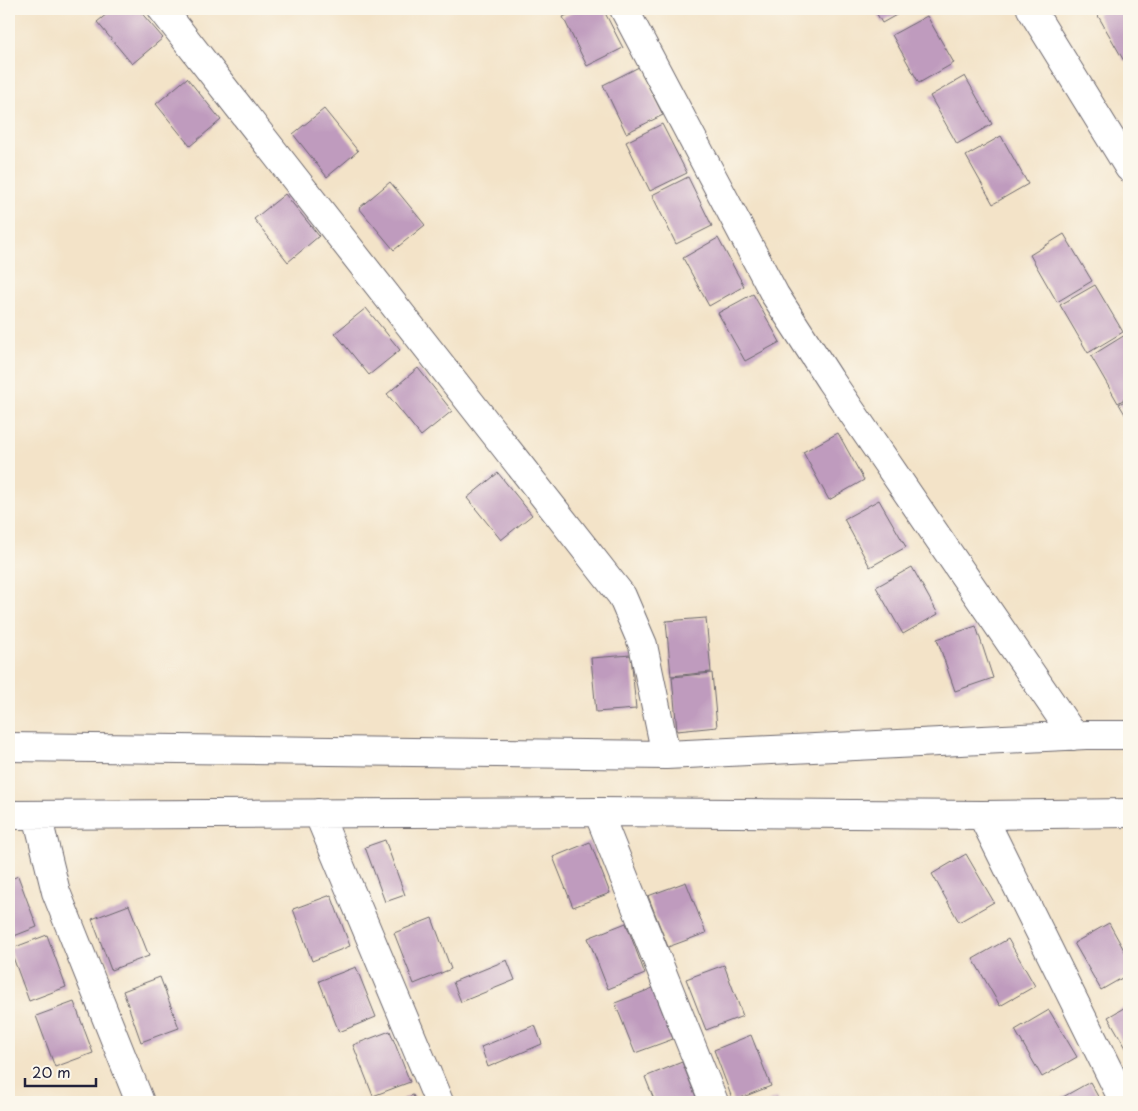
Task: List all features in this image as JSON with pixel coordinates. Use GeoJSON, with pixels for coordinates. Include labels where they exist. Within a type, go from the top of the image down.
{"type":"FeatureCollection","features":[{"type":"Feature","properties":{"kind":"street"},"geometry":{"type":"LineString","coordinates":[[162,9],[622,596],[643,645],[666,755]]}},
{"type":"Feature","properties":{"kind":"street"},"geometry":{"type":"LineString","coordinates":[[624,9],[775,295],[830,380],[1074,736]]}},
{"type":"Feature","properties":{"kind":"street"},"geometry":{"type":"LineString","coordinates":[[1030,9],[1129,168]]}},
{"type":"Feature","properties":{"kind":"street"},"geometry":{"type":"LineString","coordinates":[[9,747],[666,755],[1129,735]]}},
{"type":"Feature","properties":{"kind":"street"},"geometry":{"type":"LineString","coordinates":[[598,812],[714,1102]]}},
{"type":"Feature","properties":{"kind":"street"},"geometry":{"type":"LineString","coordinates":[[9,815],[598,812],[982,815],[1129,813]]}},
{"type":"Feature","properties":{"kind":"street"},"geometry":{"type":"LineString","coordinates":[[318,813],[439,1102]]}},
{"type":"Feature","properties":{"kind":"street"},"geometry":{"type":"LineString","coordinates":[[36,815],[56,892],[140,1102]]}},
{"type":"Feature","properties":{"kind":"street"},"geometry":{"type":"LineString","coordinates":[[982,815],[1124,1102]]}},
{"type":"Feature","properties":{"kind":"building"},"geometry":{"type":"Polygon","coordinates":[[[113,9],[138,9],[163,38],[132,64],[97,22],[113,9]]]}},
{"type":"Feature","properties":{"kind":"building"},"geometry":{"type":"Polygon","coordinates":[[[580,9],[603,9],[623,48],[587,66],[563,17],[580,9]]]}},
{"type":"Feature","properties":{"kind":"building"},"geometry":{"type":"Polygon","coordinates":[[[874,9],[907,9],[882,23],[874,9]]]}},
{"type":"Feature","properties":{"kind":"building"},"geometry":{"type":"Polygon","coordinates":[[[1106,9],[1129,9],[1129,58],[1124,61],[1097,14],[1106,9]]]}},
{"type":"Feature","properties":{"kind":"building"},"geometry":{"type":"Polygon","coordinates":[[[927,16],[954,63],[919,83],[892,35],[927,16]]]}},
{"type":"Feature","properties":{"kind":"building"},"geometry":{"type":"Polygon","coordinates":[[[639,67],[663,115],[626,133],[603,85],[639,67]]]}},
{"type":"Feature","properties":{"kind":"building"},"geometry":{"type":"Polygon","coordinates":[[[965,76],[992,124],[957,144],[930,96],[965,76]]]}},
{"type":"Feature","properties":{"kind":"building"},"geometry":{"type":"Polygon","coordinates":[[[187,78],[221,120],[190,146],[156,104],[187,78]]]}},
{"type":"Feature","properties":{"kind":"building"},"geometry":{"type":"Polygon","coordinates":[[[324,109],[358,151],[327,177],[293,134],[324,109]]]}},
{"type":"Feature","properties":{"kind":"building"},"geometry":{"type":"Polygon","coordinates":[[[662,124],[687,173],[650,191],[626,142],[662,124]]]}},
{"type":"Feature","properties":{"kind":"building"},"geometry":{"type":"Polygon","coordinates":[[[1001,136],[1028,184],[993,204],[966,156],[1001,136]]]}},
{"type":"Feature","properties":{"kind":"building"},"geometry":{"type":"Polygon","coordinates":[[[688,177],[712,226],[676,244],[652,195],[688,177]]]}},
{"type":"Feature","properties":{"kind":"building"},"geometry":{"type":"Polygon","coordinates":[[[390,182],[425,225],[394,250],[359,208],[390,182]]]}},
{"type":"Feature","properties":{"kind":"building"},"geometry":{"type":"Polygon","coordinates":[[[285,194],[319,236],[288,262],[254,219],[285,194]]]}},
{"type":"Feature","properties":{"kind":"building"},"geometry":{"type":"Polygon","coordinates":[[[1064,234],[1092,281],[1057,302],[1030,255],[1064,234]]]}},
{"type":"Feature","properties":{"kind":"building"},"geometry":{"type":"Polygon","coordinates":[[[718,238],[744,286],[709,306],[683,258],[718,238]]]}},
{"type":"Feature","properties":{"kind":"building"},"geometry":{"type":"Polygon","coordinates":[[[1095,285],[1123,332],[1088,353],[1060,305],[1095,285]]]}},
{"type":"Feature","properties":{"kind":"building"},"geometry":{"type":"Polygon","coordinates":[[[753,294],[780,342],[745,361],[718,313],[753,294]]]}},
{"type":"Feature","properties":{"kind":"building"},"geometry":{"type":"Polygon","coordinates":[[[366,308],[400,350],[369,375],[335,333],[366,308]]]}},
{"type":"Feature","properties":{"kind":"building"},"geometry":{"type":"Polygon","coordinates":[[[1125,335],[1129,342],[1129,396],[1118,403],[1091,356],[1125,335]]]}},
{"type":"Feature","properties":{"kind":"building"},"geometry":{"type":"Polygon","coordinates":[[[418,368],[452,411],[421,436],[387,394],[418,368]]]}},
{"type":"Feature","properties":{"kind":"building"},"geometry":{"type":"Polygon","coordinates":[[[1129,399],[1129,421],[1119,404],[1129,399]]]}},
{"type":"Feature","properties":{"kind":"building"},"geometry":{"type":"Polygon","coordinates":[[[838,433],[864,480],[829,500],[803,452],[838,433]]]}},
{"type":"Feature","properties":{"kind":"building"},"geometry":{"type":"Polygon","coordinates":[[[498,473],[532,515],[501,540],[467,498],[498,473]]]}},
{"type":"Feature","properties":{"kind":"building"},"geometry":{"type":"Polygon","coordinates":[[[879,500],[906,547],[870,567],[844,519],[879,500]]]}},
{"type":"Feature","properties":{"kind":"building"},"geometry":{"type":"Polygon","coordinates":[[[912,567],[938,614],[903,634],[876,587],[912,567]]]}},
{"type":"Feature","properties":{"kind":"building"},"geometry":{"type":"Polygon","coordinates":[[[706,618],[711,672],[671,676],[666,621],[706,618]]]}},
{"type":"Feature","properties":{"kind":"building"},"geometry":{"type":"Polygon","coordinates":[[[976,626],[993,678],[955,691],[937,639],[976,626]]]}},
{"type":"Feature","properties":{"kind":"building"},"geometry":{"type":"Polygon","coordinates":[[[631,655],[636,709],[596,712],[591,658],[631,655]]]}},
{"type":"Feature","properties":{"kind":"building"},"geometry":{"type":"Polygon","coordinates":[[[712,673],[717,727],[677,731],[672,677],[712,673]]]}},
{"type":"Feature","properties":{"kind":"building"},"geometry":{"type":"Polygon","coordinates":[[[385,840],[405,895],[385,902],[365,847],[385,840]]]}},
{"type":"Feature","properties":{"kind":"building"},"geometry":{"type":"Polygon","coordinates":[[[590,842],[610,893],[573,907],[553,857],[590,842]]]}},
{"type":"Feature","properties":{"kind":"building"},"geometry":{"type":"Polygon","coordinates":[[[966,854],[994,902],[959,922],[932,874],[966,854]]]}},
{"type":"Feature","properties":{"kind":"building"},"geometry":{"type":"Polygon","coordinates":[[[18,876],[37,927],[9,938],[9,880],[18,876]]]}},
{"type":"Feature","properties":{"kind":"building"},"geometry":{"type":"Polygon","coordinates":[[[686,882],[706,933],[668,947],[648,896],[686,882]]]}},
{"type":"Feature","properties":{"kind":"building"},"geometry":{"type":"Polygon","coordinates":[[[331,895],[350,946],[312,961],[293,909],[331,895]]]}},
{"type":"Feature","properties":{"kind":"building"},"geometry":{"type":"Polygon","coordinates":[[[129,905],[149,956],[111,970],[92,919],[129,905]]]}},
{"type":"Feature","properties":{"kind":"building"},"geometry":{"type":"Polygon","coordinates":[[[432,918],[451,969],[414,984],[394,933],[432,918]]]}},
{"type":"Feature","properties":{"kind":"building"},"geometry":{"type":"Polygon","coordinates":[[[626,923],[645,974],[608,989],[588,938],[626,923]]]}},
{"type":"Feature","properties":{"kind":"building"},"geometry":{"type":"Polygon","coordinates":[[[1109,923],[1129,959],[1129,974],[1101,990],[1074,943],[1109,923]]]}},
{"type":"Feature","properties":{"kind":"building"},"geometry":{"type":"Polygon","coordinates":[[[47,935],[66,987],[29,1001],[10,949],[47,935]]]}},
{"type":"Feature","properties":{"kind":"building"},"geometry":{"type":"Polygon","coordinates":[[[1008,939],[1035,986],[1000,1006],[973,959],[1008,939]]]}},
{"type":"Feature","properties":{"kind":"building"},"geometry":{"type":"Polygon","coordinates":[[[507,960],[515,980],[461,1002],[453,982],[507,960]]]}},
{"type":"Feature","properties":{"kind":"building"},"geometry":{"type":"Polygon","coordinates":[[[724,965],[743,1016],[706,1030],[686,979],[724,965]]]}},
{"type":"Feature","properties":{"kind":"building"},"geometry":{"type":"Polygon","coordinates":[[[356,967],[376,1017],[339,1032],[319,981],[356,967]]]}},
{"type":"Feature","properties":{"kind":"building"},"geometry":{"type":"Polygon","coordinates":[[[160,977],[179,1028],[141,1042],[123,991],[160,977]]]}},
{"type":"Feature","properties":{"kind":"building"},"geometry":{"type":"Polygon","coordinates":[[[653,988],[673,1039],[635,1053],[615,1003],[653,988]]]}},
{"type":"Feature","properties":{"kind":"building"},"geometry":{"type":"Polygon","coordinates":[[[74,1002],[93,1053],[55,1067],[36,1016],[74,1002]]]}},
{"type":"Feature","properties":{"kind":"building"},"geometry":{"type":"Polygon","coordinates":[[[1129,1005],[1129,1053],[1108,1017],[1129,1005]]]}},
{"type":"Feature","properties":{"kind":"building"},"geometry":{"type":"Polygon","coordinates":[[[1049,1010],[1077,1057],[1042,1077],[1015,1030],[1049,1010]]]}},
{"type":"Feature","properties":{"kind":"building"},"geometry":{"type":"Polygon","coordinates":[[[535,1025],[542,1044],[488,1067],[481,1047],[535,1025]]]}},
{"type":"Feature","properties":{"kind":"building"},"geometry":{"type":"Polygon","coordinates":[[[390,1031],[410,1082],[373,1096],[353,1045],[390,1031]]]}},
{"type":"Feature","properties":{"kind":"building"},"geometry":{"type":"Polygon","coordinates":[[[751,1035],[771,1086],[733,1101],[714,1050],[751,1035]]]}},
{"type":"Feature","properties":{"kind":"building"},"geometry":{"type":"Polygon","coordinates":[[[682,1062],[698,1102],[655,1102],[645,1077],[682,1062]]]}},
{"type":"Feature","properties":{"kind":"building"},"geometry":{"type":"Polygon","coordinates":[[[1090,1082],[1101,1102],[1054,1102],[1090,1082]]]}},
{"type":"Feature","properties":{"kind":"building"},"geometry":{"type":"Polygon","coordinates":[[[413,1095],[416,1102],[395,1102],[413,1095]]]}},
{"type":"Feature","properties":{"kind":"building"},"geometry":{"type":"Polygon","coordinates":[[[777,1098],[779,1102],[767,1102],[777,1098]]]}}]}
